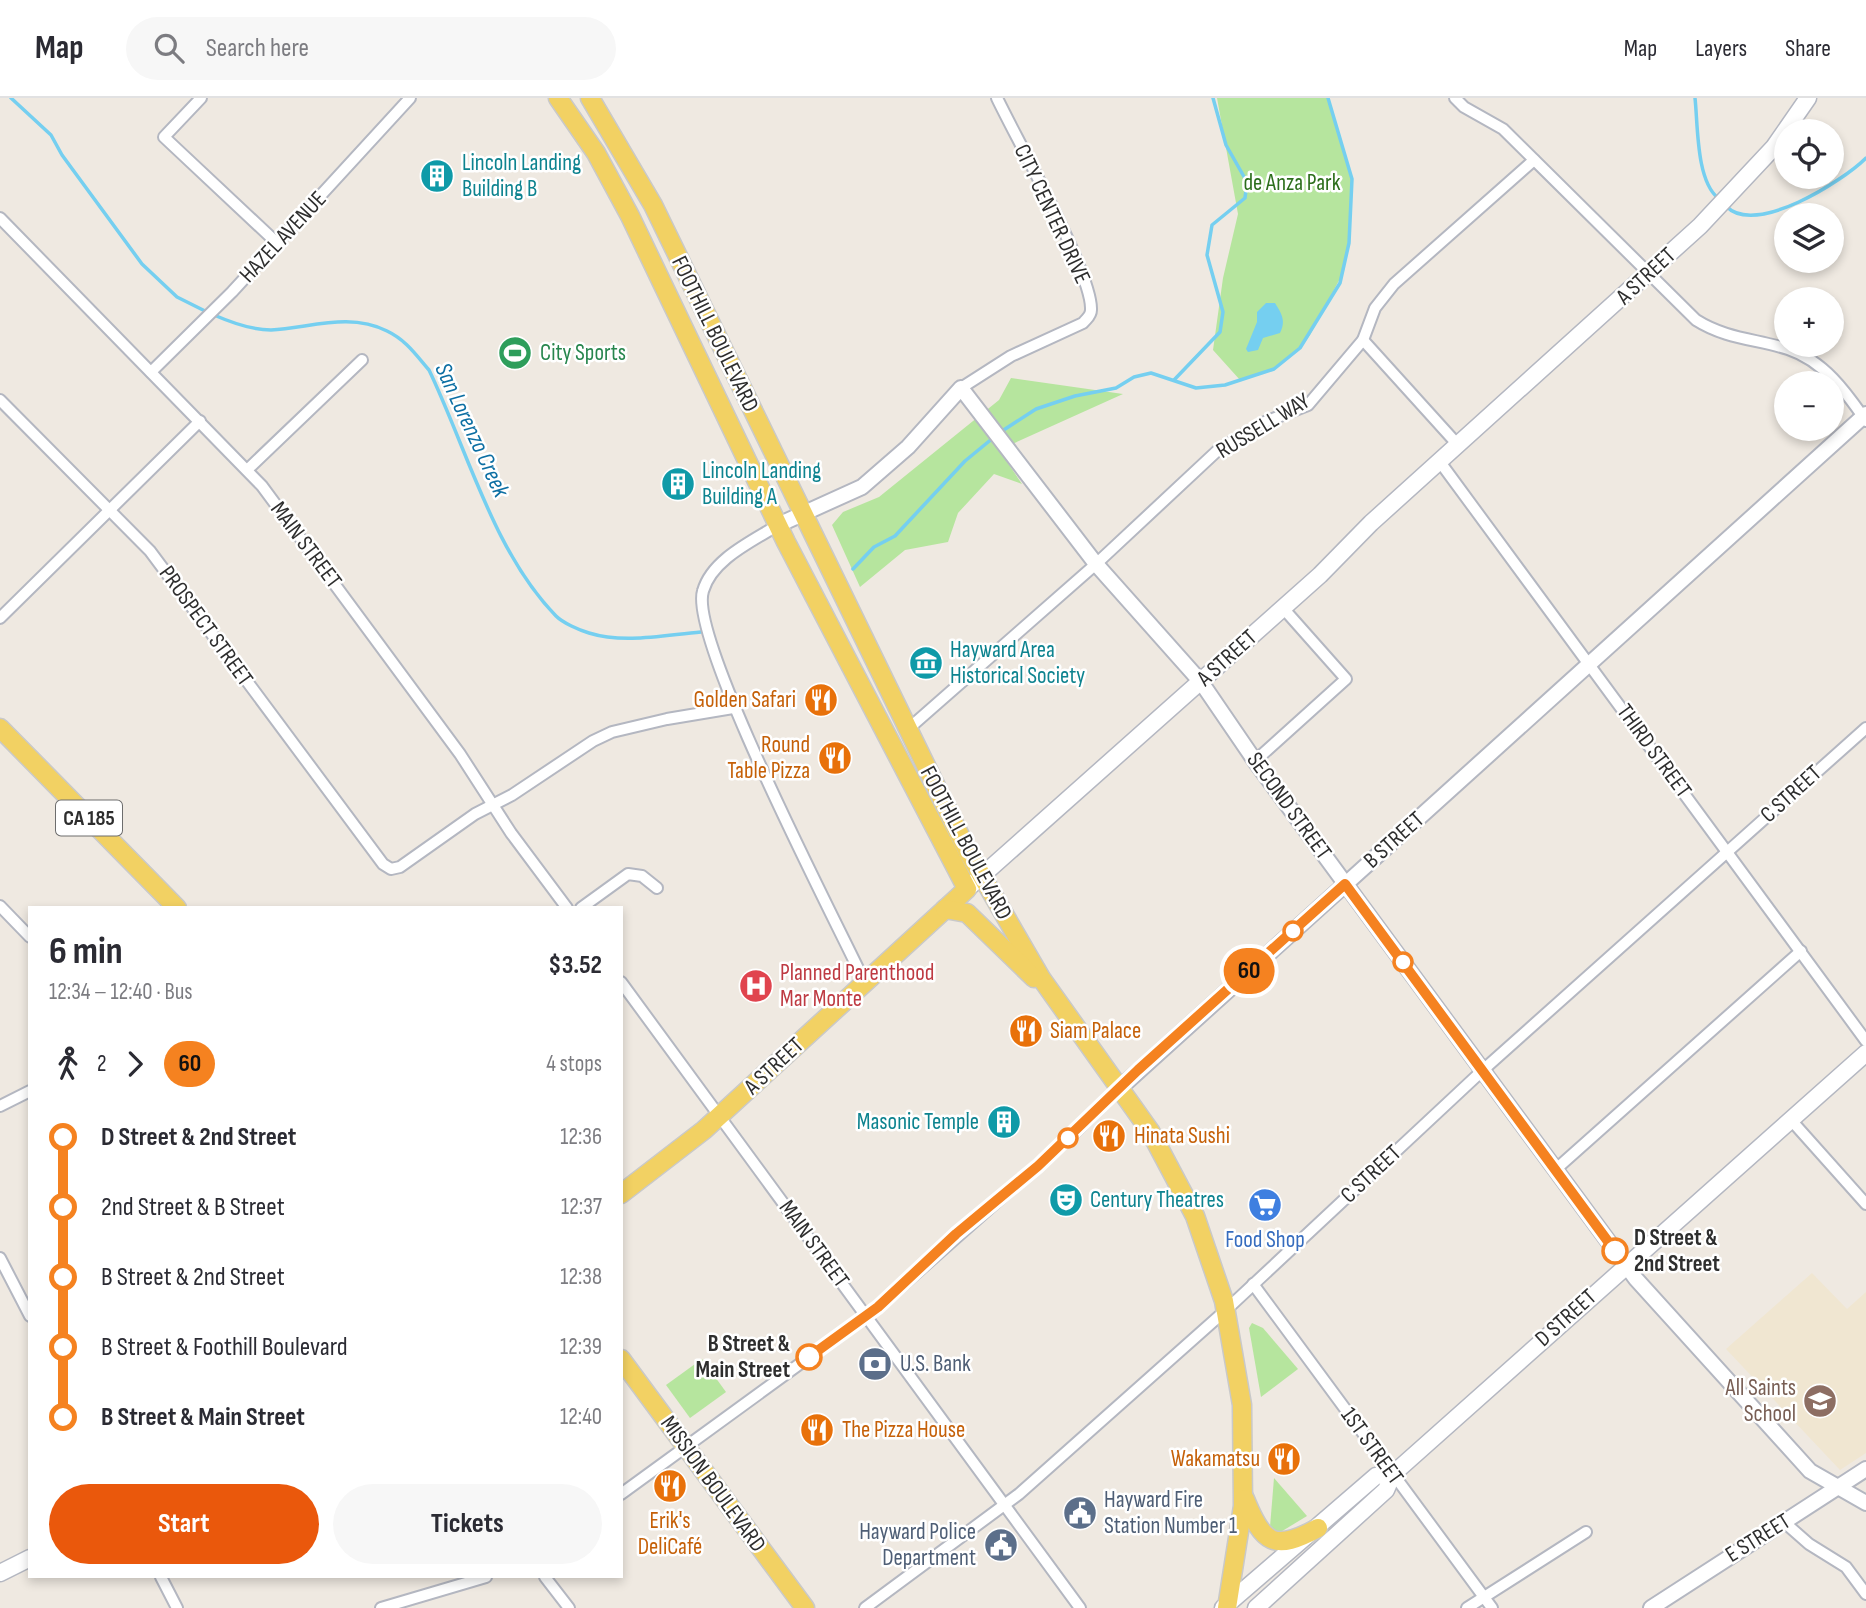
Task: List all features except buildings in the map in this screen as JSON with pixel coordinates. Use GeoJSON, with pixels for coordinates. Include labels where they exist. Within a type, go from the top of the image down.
{"type":"FeatureCollection","features":[{"type":"Feature","properties":{"kind":"main road","name":"FOOTHILL BOULEVARD"},"geometry":{"type":"LineString","coordinates":[[558,98],[596,153],[630,216],[778,525],[967,889]]}},
{"type":"Feature","properties":{"kind":"main road","name":"FOOTHILL BOULEVARD"},"geometry":{"type":"LineString","coordinates":[[590,98],[653,205],[907,730],[981,876],[1041,978],[1121,1087],[1158,1144],[1185,1194],[1207,1248],[1226,1310],[1241,1397],[1243,1495],[1226,1607]]}},
{"type":"Feature","properties":{"kind":"main road","name":"A STREET"},"geometry":{"type":"LineString","coordinates":[[623,1192],[719,1117],[981,876],[1283,608],[1700,226],[1774,147],[1808,98]]}},
{"type":"Feature","properties":{"kind":"main road","name":"CA 185"},"geometry":{"type":"LineString","coordinates":[[0,728],[175,906]]}},
{"type":"Feature","properties":{"kind":"main road"},"geometry":{"type":"LineString","coordinates":[[945,909],[967,913],[1059,1003]]}},
{"type":"Feature","properties":{"kind":"main road","name":"D STREET"},"geometry":{"type":"LineString","coordinates":[[1255,1608],[1386,1490],[1393,1474],[1866,1053]]}},
{"type":"Feature","properties":{"kind":"main road","name":"MISSION BOULEVARD"},"geometry":{"type":"LineString","coordinates":[[623,1362],[805,1608]]}},
{"type":"Feature","properties":{"kind":"main road","name":"D STREET"},"geometry":{"type":"LineString","coordinates":[[1226,1607],[1376,1476],[1393,1474]]}},
{"type":"Feature","properties":{"kind":"main road"},"geometry":{"type":"LineString","coordinates":[[1243,1495],[1259,1532],[1272,1541],[1296,1540],[1318,1528]]}},
{"type":"Feature","properties":{"kind":"main road"},"geometry":{"type":"LineString","coordinates":[[0,1573],[28,1559]]}},
{"type":"Feature","properties":{"kind":"street"},"geometry":{"type":"LineString","coordinates":[[201,98],[163,137],[277,243]]}},
{"type":"Feature","properties":{"kind":"street","name":"HAZEL AVENUE"},"geometry":{"type":"LineString","coordinates":[[151,372],[232,292],[410,98]]}},
{"type":"Feature","properties":{"kind":"street","name":"CITY CENTER DRIVE"},"geometry":{"type":"LineString","coordinates":[[865,983],[733,708],[704,620],[703,590],[712,574],[732,554],[778,525],[862,487],[909,445],[961,388],[1011,356],[1083,323],[1090,315],[1091,308],[1083,275],[997,98]]}},
{"type":"Feature","properties":{"kind":"street"},"geometry":{"type":"LineString","coordinates":[[1455,98],[1464,107],[1503,130],[1686,312],[1704,325],[1730,337],[1791,350],[1811,360],[1835,380],[1865,418]]}},
{"type":"Feature","properties":{"kind":"street","name":"RUSSELL WAY"},"geometry":{"type":"LineString","coordinates":[[907,730],[1096,564],[1217,451],[1265,422],[1308,405],[1363,340],[1375,308],[1394,284],[1534,160]]}},
{"type":"Feature","properties":{"kind":"street","name":"MAIN STREET"},"geometry":{"type":"LineString","coordinates":[[0,218],[200,421],[275,502],[387,654],[495,805],[511,833],[566,906]]}},
{"type":"Feature","properties":{"kind":"street"},"geometry":{"type":"LineString","coordinates":[[1363,340],[1458,445]]}},
{"type":"Feature","properties":{"kind":"street"},"geometry":{"type":"LineString","coordinates":[[247,470],[362,360]]}},
{"type":"Feature","properties":{"kind":"street","name":"SECOND STREET"},"geometry":{"type":"LineString","coordinates":[[961,388],[1096,564],[1201,682],[1255,761],[1625,1266],[1810,1471],[1866,1503]]}},
{"type":"Feature","properties":{"kind":"street","name":"PROSPECT STREET"},"geometry":{"type":"LineString","coordinates":[[0,400],[150,551],[383,864],[391,869],[400,867],[474,814],[495,805]]}},
{"type":"Feature","properties":{"kind":"street","name":"B STREET"},"geometry":{"type":"LineString","coordinates":[[623,1493],[866,1316],[1052,1153],[1345,884],[1865,418]]}},
{"type":"Feature","properties":{"kind":"street"},"geometry":{"type":"LineString","coordinates":[[0,618],[200,421]]}},
{"type":"Feature","properties":{"kind":"street","name":"THIRD STREET"},"geometry":{"type":"LineString","coordinates":[[1440,462],[1866,1041]]}},
{"type":"Feature","properties":{"kind":"street"},"geometry":{"type":"LineString","coordinates":[[1255,761],[1346,679],[1283,608]]}},
{"type":"Feature","properties":{"kind":"street"},"geometry":{"type":"LineString","coordinates":[[495,805],[593,741],[612,732],[733,708]]}},
{"type":"Feature","properties":{"kind":"street","name":"C STREET"},"geometry":{"type":"LineString","coordinates":[[866,1608],[1005,1506],[1226,1310],[1483,1070],[1866,727]]}},
{"type":"Feature","properties":{"kind":"street"},"geometry":{"type":"LineString","coordinates":[[584,906],[628,874],[642,876],[657,888]]}},
{"type":"Feature","properties":{"kind":"street"},"geometry":{"type":"LineString","coordinates":[[0,906],[28,935]]}},
{"type":"Feature","properties":{"kind":"street"},"geometry":{"type":"LineString","coordinates":[[1555,1170],[1801,951]]}},
{"type":"Feature","properties":{"kind":"street","name":"MAIN STREET"},"geometry":{"type":"LineString","coordinates":[[623,985],[1080,1608]]}},
{"type":"Feature","properties":{"kind":"street"},"geometry":{"type":"LineString","coordinates":[[0,1106],[28,1092]]}},
{"type":"Feature","properties":{"kind":"street"},"geometry":{"type":"LineString","coordinates":[[1791,1120],[1866,1204]]}},
{"type":"Feature","properties":{"kind":"street"},"geometry":{"type":"LineString","coordinates":[[0,1258],[28,1312]]}},
{"type":"Feature","properties":{"kind":"street","name":"1ST STREET"},"geometry":{"type":"LineString","coordinates":[[1254,1284],[1492,1608]]}},
{"type":"Feature","properties":{"kind":"street","name":"E STREET"},"geometry":{"type":"LineString","coordinates":[[1651,1608],[1866,1469]]}},
{"type":"Feature","properties":{"kind":"street"},"geometry":{"type":"LineString","coordinates":[[1784,1522],[1809,1544],[1846,1567],[1866,1594]]}},
{"type":"Feature","properties":{"kind":"street"},"geometry":{"type":"LineString","coordinates":[[1467,1608],[1586,1532]]}},
{"type":"Feature","properties":{"kind":"street"},"geometry":{"type":"LineString","coordinates":[[162,1578],[177,1608]]}},
{"type":"Feature","properties":{"kind":"street"},"geometry":{"type":"LineString","coordinates":[[381,1608],[483,1578]]}},
{"type":"Feature","properties":{"kind":"street"},"geometry":{"type":"LineString","coordinates":[[546,1578],[569,1608]]}},
{"type":"Feature","properties":{"kind":"shaded area","name":"All Saints School"},"geometry":{"type":"Polygon","coordinates":[[[1812,1273],[1847,1309],[1866,1292],[1866,1453],[1840,1470],[1726,1349],[1812,1273]]]}},
{"type":"Feature","properties":{"kind":"green space","name":"de Anza Park"},"geometry":{"type":"Polygon","coordinates":[[[1217,98],[1328,98],[1352,179],[1349,243],[1344,271],[1310,335],[1300,349],[1274,369],[1240,380],[1213,350],[1223,278],[1238,214],[1217,98]]]}},
{"type":"Feature","properties":{"kind":"green space"},"geometry":{"type":"Polygon","coordinates":[[[1011,378],[1123,394],[999,450],[1022,484],[994,474],[958,513],[948,542],[905,550],[860,587],[832,525],[843,512],[879,497],[999,400],[1011,378]]]}},
{"type":"Feature","properties":{"kind":"green space"},"geometry":{"type":"Polygon","coordinates":[[[1252,1323],[1263,1328],[1298,1369],[1261,1397],[1249,1328],[1252,1323]]]}},
{"type":"Feature","properties":{"kind":"green space"},"geometry":{"type":"Polygon","coordinates":[[[702,1359],[726,1392],[690,1418],[666,1385],[702,1359]]]}},
{"type":"Feature","properties":{"kind":"green space"},"geometry":{"type":"Polygon","coordinates":[[[1274,1478],[1307,1516],[1279,1533],[1270,1527],[1274,1478]]]}},
{"type":"Feature","properties":{"kind":"water"},"geometry":{"type":"Polygon","coordinates":[[[1266,303],[1275,303],[1282,318],[1282,329],[1280,333],[1263,338],[1258,350],[1248,352],[1246,349],[1257,322],[1257,312],[1266,303]]]}},
{"type":"Feature","properties":{"kind":"waterway","name":"San Lorenzo Creek"},"geometry":{"type":"LineString","coordinates":[[11,98],[51,135],[62,155],[142,264],[177,297],[207,312]]}},
{"type":"Feature","properties":{"kind":"waterway"},"geometry":{"type":"LineString","coordinates":[[1174,380],[1220,332],[1223,312],[1207,255],[1212,225],[1245,198],[1247,182],[1226,145],[1213,98]]}},
{"type":"Feature","properties":{"kind":"waterway","name":"San Lorenzo Creek"},"geometry":{"type":"LineString","coordinates":[[999,433],[1036,409],[1075,396],[1116,388],[1134,377],[1151,373],[1196,388],[1225,385],[1274,369],[1300,348],[1340,283],[1349,243],[1352,179],[1328,98]]}},
{"type":"Feature","properties":{"kind":"waterway","name":"San Lorenzo Creek"},"geometry":{"type":"LineString","coordinates":[[1695,98],[1702,166],[1711,190],[1718,198]]}},
{"type":"Feature","properties":{"kind":"waterway","name":"San Lorenzo Creek"},"geometry":{"type":"LineString","coordinates":[[1726,206],[1739,214],[1757,215],[1777,210],[1838,180],[1866,158]]}},
{"type":"Feature","properties":{"kind":"waterway","name":"San Lorenzo Creek"},"geometry":{"type":"LineString","coordinates":[[214,315],[264,330],[344,322],[373,325],[394,335],[410,348],[429,370],[484,499],[515,562],[534,591],[556,616],[585,632],[616,638],[701,632]]}},
{"type":"Feature","properties":{"kind":"waterway","name":"San Lorenzo Creek"},"geometry":{"type":"LineString","coordinates":[[853,569],[874,547],[895,536],[965,461],[993,438]]}},
{"type":"Feature","properties":{"kind":"bus line","name":"60"},"geometry":{"type":"LineString","coordinates":[[809,1357],[878,1307],[956,1234],[1038,1166],[1138,1070],[1345,884],[1615,1251]]}},
{"type":"Feature","properties":{"kind":"place","name":"Lincoln Landing Building B"},"geometry":{"type":"Point","coordinates":[437,176]}},
{"type":"Feature","properties":{"kind":"place","name":"City Sports"},"geometry":{"type":"Point","coordinates":[515,353]}},
{"type":"Feature","properties":{"kind":"place","name":"Lincoln Landing Building A"},"geometry":{"type":"Point","coordinates":[678,484]}},
{"type":"Feature","properties":{"kind":"place","name":"Hayward Area Historical Society"},"geometry":{"type":"Point","coordinates":[926,663]}},
{"type":"Feature","properties":{"kind":"place","name":"Golden Safari"},"geometry":{"type":"Point","coordinates":[821,700]}},
{"type":"Feature","properties":{"kind":"place","name":"Round Table Pizza"},"geometry":{"type":"Point","coordinates":[835,758]}},
{"type":"Feature","properties":{"kind":"place","name":"Planned Parenthood Mar Monte"},"geometry":{"type":"Point","coordinates":[756,986]}},
{"type":"Feature","properties":{"kind":"place","name":"Siam Palace"},"geometry":{"type":"Point","coordinates":[1026,1031]}},
{"type":"Feature","properties":{"kind":"place","name":"Masonic Temple"},"geometry":{"type":"Point","coordinates":[1004,1122]}},
{"type":"Feature","properties":{"kind":"place","name":"Hinata Sushi"},"geometry":{"type":"Point","coordinates":[1109,1136]}},
{"type":"Feature","properties":{"kind":"place","name":"Century Theatres"},"geometry":{"type":"Point","coordinates":[1066,1200]}},
{"type":"Feature","properties":{"kind":"place","name":"Food Shop"},"geometry":{"type":"Point","coordinates":[1265,1205]}},
{"type":"Feature","properties":{"kind":"place","name":"D Street & 2nd Street"},"geometry":{"type":"Point","coordinates":[1615,1251]}},
{"type":"Feature","properties":{"kind":"place","name":"B Street & Main Street"},"geometry":{"type":"Point","coordinates":[809,1357]}},
{"type":"Feature","properties":{"kind":"place","name":"U.S. Bank"},"geometry":{"type":"Point","coordinates":[875,1364]}},
{"type":"Feature","properties":{"kind":"place","name":"All Saints School"},"geometry":{"type":"Point","coordinates":[1820,1401]}},
{"type":"Feature","properties":{"kind":"place","name":"The Pizza House"},"geometry":{"type":"Point","coordinates":[817,1430]}},
{"type":"Feature","properties":{"kind":"place","name":"Wakamatsu"},"geometry":{"type":"Point","coordinates":[1284,1459]}},
{"type":"Feature","properties":{"kind":"place","name":"Erik's DeliCafé"},"geometry":{"type":"Point","coordinates":[670,1486]}},
{"type":"Feature","properties":{"kind":"place","name":"Hayward Fire Station Number 1"},"geometry":{"type":"Point","coordinates":[1080,1513]}},
{"type":"Feature","properties":{"kind":"place","name":"Hayward Police Department"},"geometry":{"type":"Point","coordinates":[1001,1545]}}]}
